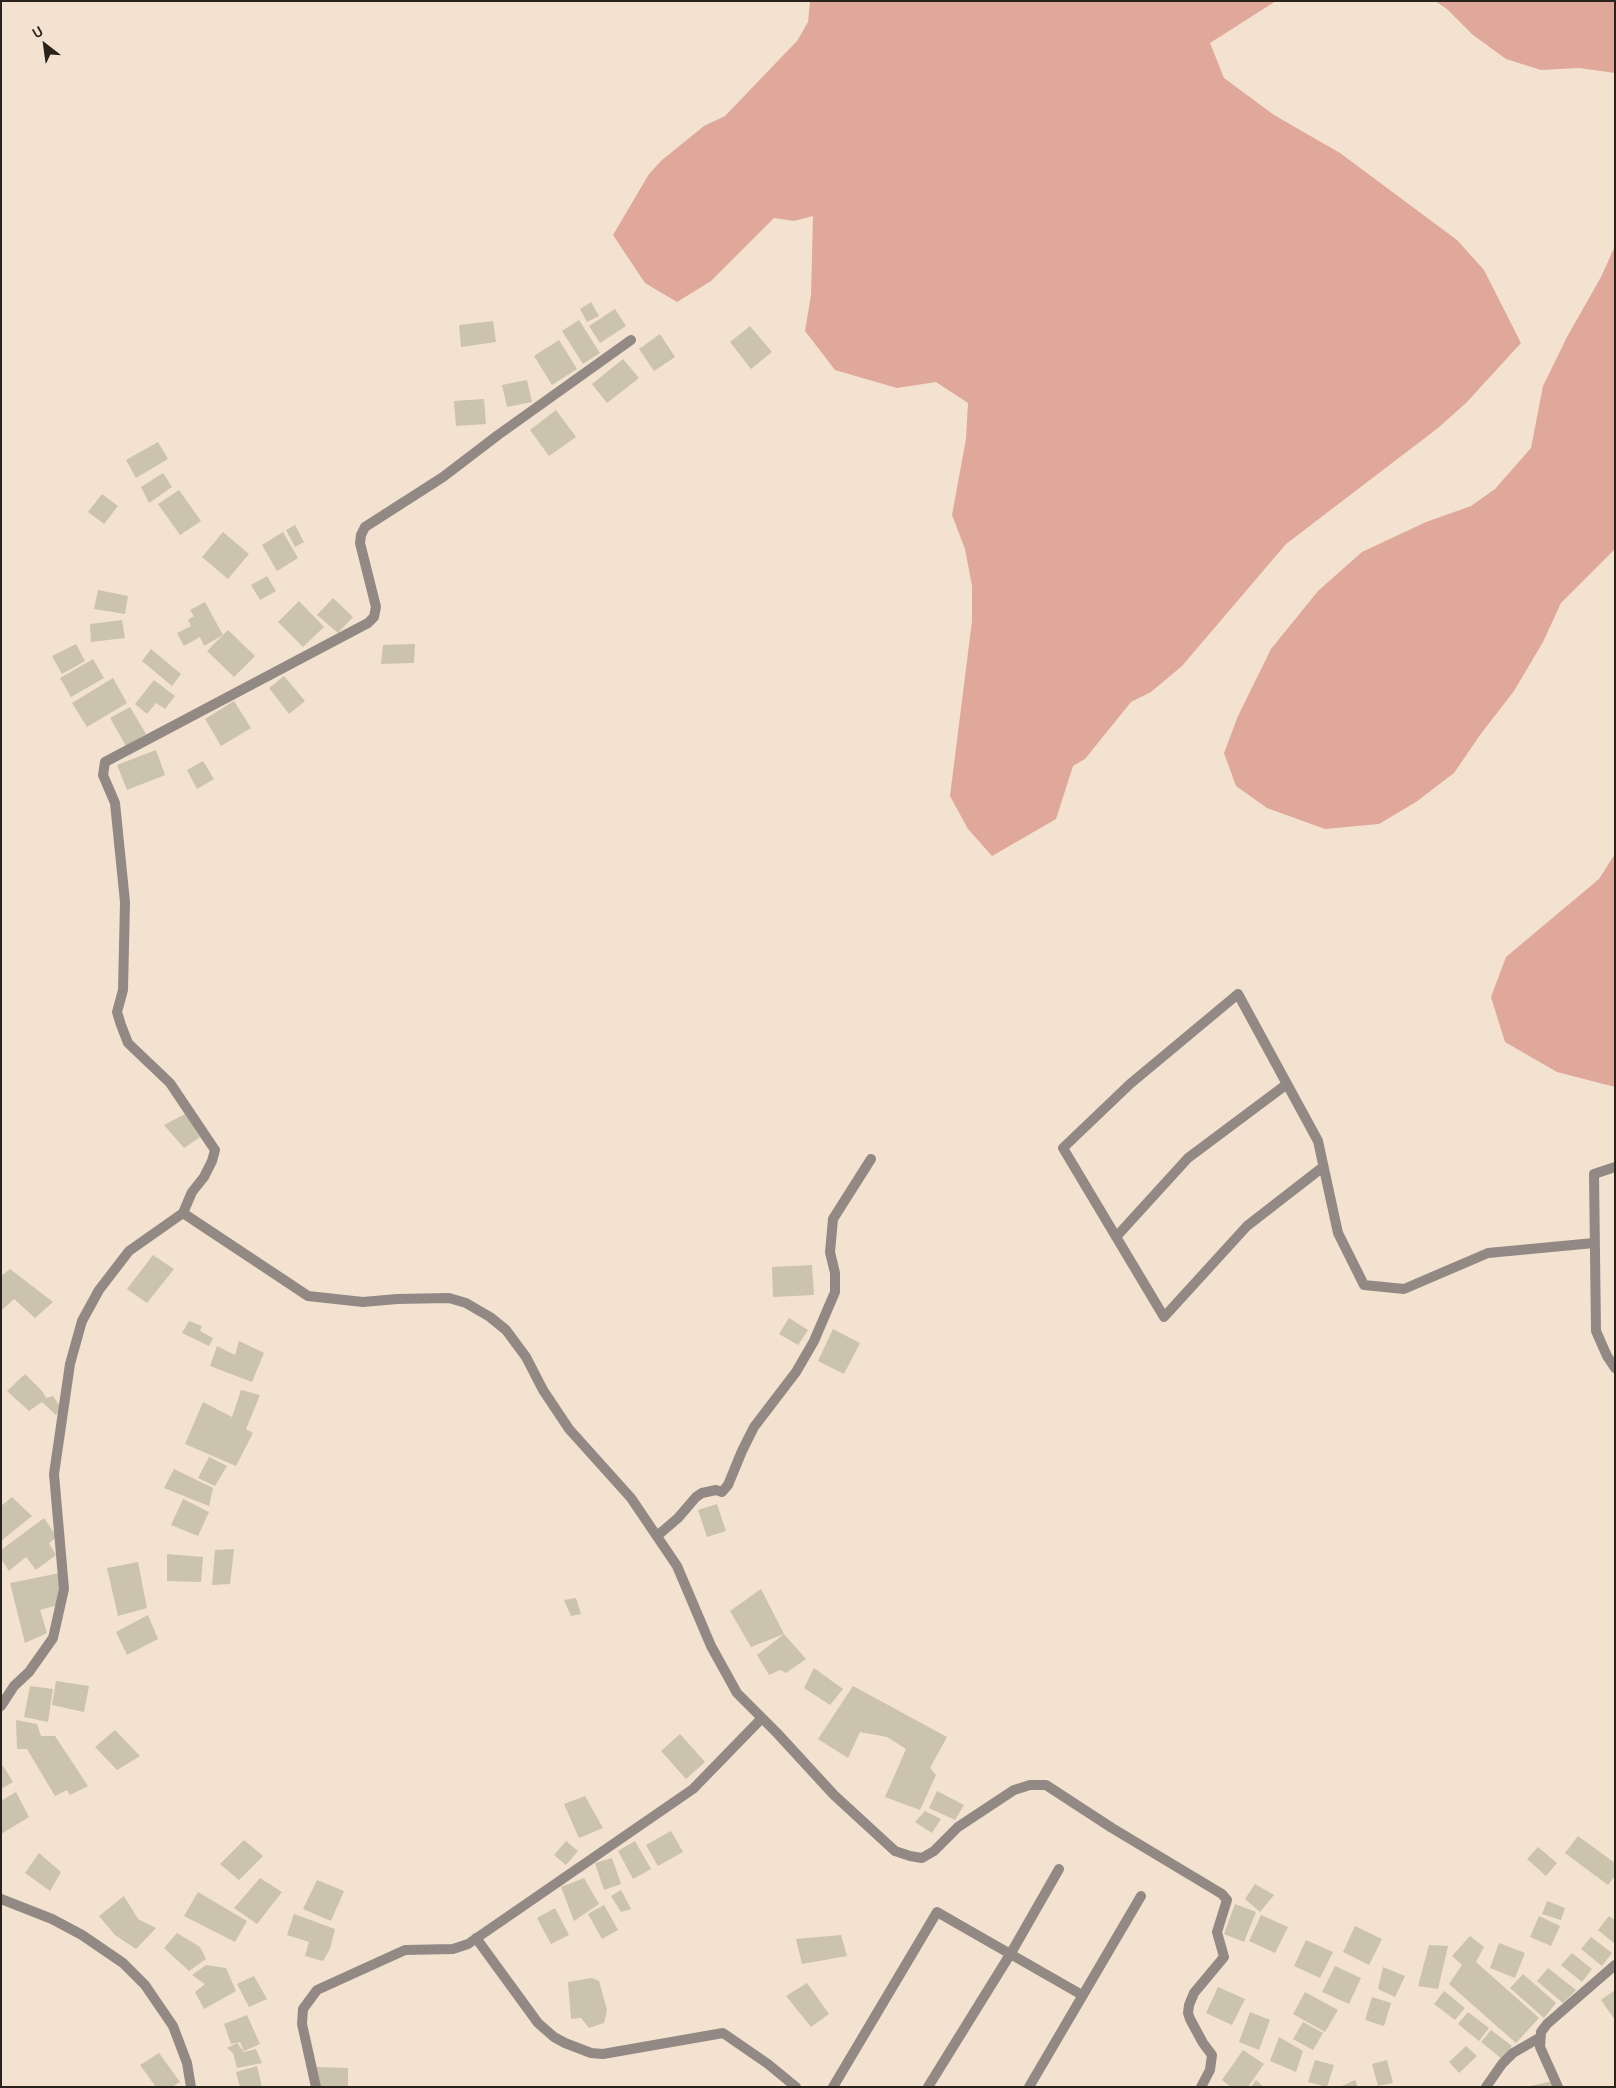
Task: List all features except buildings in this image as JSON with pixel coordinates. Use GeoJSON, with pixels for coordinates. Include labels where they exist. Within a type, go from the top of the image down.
{"type":"FeatureCollection","features":[{"type":"Feature","properties":{"kind":"street"},"geometry":{"type":"LineString","coordinates":[[1,1706],[14,1686],[29,1672],[53,1638],[64,1589],[54,1474],[70,1364],[82,1321],[99,1290],[129,1251],[183,1213],[192,1192],[204,1177],[215,1150],[170,1083],[128,1043],[121,1026],[117,1012],[123,990],[125,902],[114,803],[104,775],[104,762],[368,623],[374,617],[376,607],[360,543],[360,535],[365,527],[443,477],[498,435],[631,340]]}},
{"type":"Feature","properties":{"kind":"street"},"geometry":{"type":"LineString","coordinates":[[1323,1167],[1246,1226],[1164,1317],[1062,1148],[1130,1084],[1238,994],[1318,1141],[1338,1233],[1364,1285],[1404,1290],[1488,1253],[1594,1244]]}},
{"type":"Feature","properties":{"kind":"street"},"geometry":{"type":"LineString","coordinates":[[1116,1237],[1188,1158],[1286,1084]]}},
{"type":"Feature","properties":{"kind":"street"},"geometry":{"type":"LineString","coordinates":[[656,1536],[678,1518],[696,1497],[702,1493],[716,1490],[722,1492],[728,1486],[754,1427],[796,1372],[814,1341],[835,1292],[835,1273],[830,1252],[833,1219],[871,1160]]}},
{"type":"Feature","properties":{"kind":"street"},"geometry":{"type":"LineString","coordinates":[[1615,1167],[1594,1174],[1596,1331],[1606,1356],[1615,1368]]}},
{"type":"Feature","properties":{"kind":"street"},"geometry":{"type":"LineString","coordinates":[[183,1213],[308,1296],[363,1302],[448,1298],[466,1304],[490,1317],[506,1330],[526,1357],[568,1429],[631,1498],[677,1566],[711,1646],[737,1693],[834,1796],[895,1851],[922,1858],[934,1851],[958,1827],[1014,1790],[1030,1785],[1046,1785],[1112,1828],[1222,1894],[1227,1900],[1218,1932],[1224,1957],[1194,1993],[1189,2004],[1188,2013],[1203,2043],[1212,2055],[1210,2070],[1201,2087]]}},
{"type":"Feature","properties":{"kind":"street"},"geometry":{"type":"LineString","coordinates":[[316,2087],[302,2024],[303,2009],[317,1990],[404,1950],[458,1948],[476,1938],[694,1790],[762,1718]]}},
{"type":"Feature","properties":{"kind":"street"},"geometry":{"type":"LineString","coordinates":[[928,2087],[1059,1869]]}},
{"type":"Feature","properties":{"kind":"street"},"geometry":{"type":"LineString","coordinates":[[1029,2087],[1141,1896]]}},
{"type":"Feature","properties":{"kind":"street"},"geometry":{"type":"LineString","coordinates":[[1,1899],[52,1919],[82,1936],[123,1964],[146,1985],[173,2026],[181,2044],[191,2087]]}},
{"type":"Feature","properties":{"kind":"street"},"geometry":{"type":"LineString","coordinates":[[833,2087],[937,1912],[1082,1994]]}},
{"type":"Feature","properties":{"kind":"street"},"geometry":{"type":"LineString","coordinates":[[476,1938],[538,2022],[554,2037],[564,2042],[591,2053],[603,2054],[723,2033],[768,2064],[796,2087]]}},
{"type":"Feature","properties":{"kind":"street"},"geometry":{"type":"LineString","coordinates":[[1558,2087],[1540,2047],[1541,2032],[1546,2024],[1615,1966]]}},
{"type":"Feature","properties":{"kind":"street"},"geometry":{"type":"LineString","coordinates":[[1486,2087],[1502,2064],[1513,2053],[1540,2038]]}},
{"type":"Feature","properties":{"kind":"shaded area"},"geometry":{"type":"Polygon","coordinates":[[[810,1],[1276,1],[1210,43],[1224,78],[1274,115],[1340,153],[1457,240],[1484,270],[1521,343],[1467,402],[1438,428],[1286,544],[1182,666],[1151,692],[1131,702],[1085,759],[1073,766],[1056,819],[992,856],[968,829],[950,796],[972,621],[972,586],[965,549],[952,515],[966,439],[968,403],[936,382],[897,388],[835,370],[805,331],[811,295],[813,216],[794,221],[774,218],[711,281],[677,302],[645,283],[613,235],[649,174],[662,160],[704,126],[725,116],[797,41],[808,22],[810,1]]]}},
{"type":"Feature","properties":{"kind":"shaded area"},"geometry":{"type":"Polygon","coordinates":[[[1435,1],[1615,1],[1615,73],[1579,68],[1541,70],[1506,59],[1473,35],[1447,9],[1435,1]]]}},
{"type":"Feature","properties":{"kind":"shaded area"},"geometry":{"type":"Polygon","coordinates":[[[1615,246],[1615,549],[1561,603],[1543,642],[1514,691],[1454,773],[1416,802],[1379,824],[1325,829],[1267,808],[1236,786],[1224,753],[1238,716],[1271,649],[1318,591],[1362,552],[1426,522],[1471,506],[1495,489],[1531,448],[1543,386],[1567,337],[1601,277],[1615,246]]]}},
{"type":"Feature","properties":{"kind":"shaded area"},"geometry":{"type":"Polygon","coordinates":[[[1615,854],[1615,1087],[1557,1072],[1505,1042],[1491,997],[1506,957],[1599,879],[1615,854]]]}}]}
